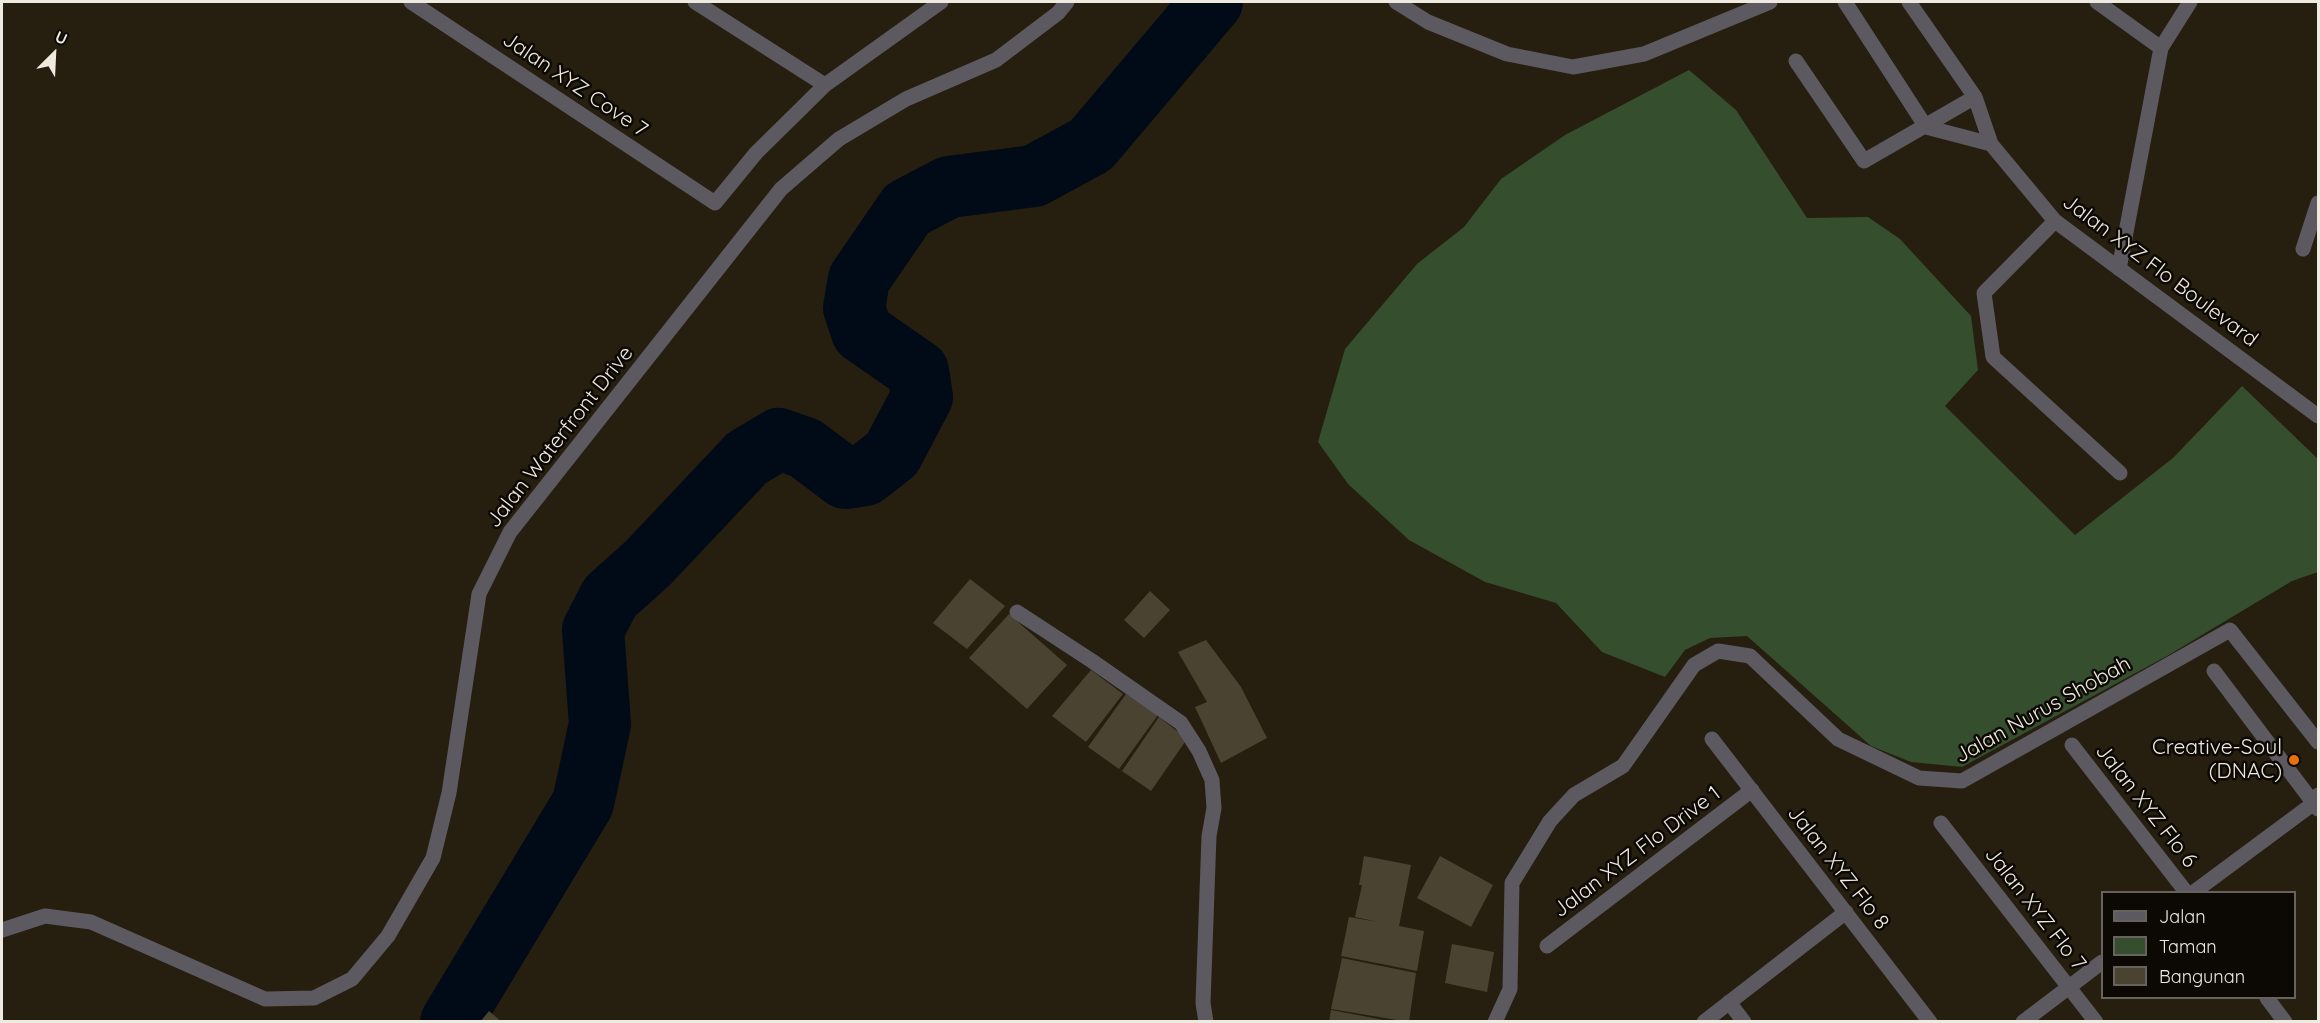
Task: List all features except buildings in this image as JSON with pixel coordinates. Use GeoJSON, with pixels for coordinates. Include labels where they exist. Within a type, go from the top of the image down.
{"type":"FeatureCollection","features":[{"type":"Feature","properties":{"kind":"street","name":"Jalan XYZ Cove 7"},"geometry":{"type":"LineString","coordinates":[[411,2],[715,203],[756,153],[825,86]]}},
{"type":"Feature","properties":{"kind":"street"},"geometry":{"type":"LineString","coordinates":[[695,2],[825,86],[941,2]]}},
{"type":"Feature","properties":{"kind":"street","name":"Jalan Waterfront Drive"},"geometry":{"type":"LineString","coordinates":[[2,930],[45,916],[91,922],[265,999],[314,998],[352,979],[388,936],[433,858],[449,793],[479,594],[510,532],[781,189],[839,139],[906,99],[996,60],[1058,13],[1067,2]]}},
{"type":"Feature","properties":{"kind":"street"},"geometry":{"type":"LineString","coordinates":[[1396,2],[1428,22],[1508,54],[1573,67],[1644,54],[1770,2]]}},
{"type":"Feature","properties":{"kind":"street"},"geometry":{"type":"LineString","coordinates":[[1845,2],[1926,127],[1991,144]]}},
{"type":"Feature","properties":{"kind":"street"},"geometry":{"type":"LineString","coordinates":[[1909,2],[1975,97],[1991,144]]}},
{"type":"Feature","properties":{"kind":"street"},"geometry":{"type":"LineString","coordinates":[[2097,2],[2161,48]]}},
{"type":"Feature","properties":{"kind":"street"},"geometry":{"type":"LineString","coordinates":[[2120,269],[2161,48],[2190,2]]}},
{"type":"Feature","properties":{"kind":"street"},"geometry":{"type":"LineString","coordinates":[[1796,61],[1864,161],[1975,97]]}},
{"type":"Feature","properties":{"kind":"street","name":"Jalan XYZ Flo Boulevard"},"geometry":{"type":"LineString","coordinates":[[1991,144],[2055,221],[2319,416]]}},
{"type":"Feature","properties":{"kind":"street"},"geometry":{"type":"LineString","coordinates":[[2303,249],[2319,203]]}},
{"type":"Feature","properties":{"kind":"street"},"geometry":{"type":"LineString","coordinates":[[2055,221],[1984,293],[1994,357],[2120,473]]}},
{"type":"Feature","properties":{"kind":"street"},"geometry":{"type":"LineString","coordinates":[[1017,612],[1111,673],[1180,723],[1199,751],[1208,770],[1212,780],[1214,808],[1209,836],[1203,1003],[1206,1022]]}},
{"type":"Feature","properties":{"kind":"street","name":"Jalan Nurus Shobah"},"geometry":{"type":"LineString","coordinates":[[1495,1022],[1510,989],[1512,883],[1551,822],[1574,795],[1623,766],[1694,665],[1718,651],[1750,656],[1838,739],[1919,778],[1962,781],[2230,630],[2318,742]]}},
{"type":"Feature","properties":{"kind":"street"},"geometry":{"type":"LineString","coordinates":[[2195,891],[2317,803],[2214,671]]}},
{"type":"Feature","properties":{"kind":"street","name":"Jalan XYZ Flo 8"},"geometry":{"type":"LineString","coordinates":[[1712,740],[1930,1022]]}},
{"type":"Feature","properties":{"kind":"street","name":"Jalan XYZ Flo 6"},"geometry":{"type":"LineString","coordinates":[[2072,745],[2185,891]]}},
{"type":"Feature","properties":{"kind":"street","name":"Jalan XYZ Flo Drive 1"},"geometry":{"type":"LineString","coordinates":[[1547,946],[1752,790]]}},
{"type":"Feature","properties":{"kind":"street","name":"Jalan XYZ Flo 7"},"geometry":{"type":"LineString","coordinates":[[1941,823],[2096,1022]]}},
{"type":"Feature","properties":{"kind":"street"},"geometry":{"type":"LineString","coordinates":[[1704,1022],[1846,912]]}},
{"type":"Feature","properties":{"kind":"street"},"geometry":{"type":"LineString","coordinates":[[2024,1022],[2101,963]]}},
{"type":"Feature","properties":{"kind":"street"},"geometry":{"type":"LineString","coordinates":[[2268,999],[2285,1022]]}},
{"type":"Feature","properties":{"kind":"street"},"geometry":{"type":"LineString","coordinates":[[1729,1002],[1744,1022]]}},
{"type":"Feature","properties":{"kind":"green space"},"geometry":{"type":"Polygon","coordinates":[[[1689,70],[1736,110],[1807,218],[1868,217],[1900,239],[1971,316],[1978,370],[1945,406],[2075,535],[2173,458],[2242,386],[2318,459],[2318,572],[2292,581],[2167,656],[1962,767],[1911,762],[1871,746],[1747,636],[1710,638],[1685,650],[1665,677],[1602,652],[1556,603],[1485,582],[1409,540],[1348,484],[1318,442],[1345,349],[1417,264],[1464,227],[1501,179],[1565,135],[1689,70]]]}},
{"type":"Feature","properties":{"kind":"waterway"},"geometry":{"type":"LineString","coordinates":[[451,1022],[583,803],[600,724],[593,630],[610,597],[648,563],[747,458],[779,439],[805,448],[845,478],[865,475],[892,454],[922,397],[918,371],[862,332],[854,308],[859,279],[907,209],[949,187],[1034,176],[1091,145],[1212,2]]}},
{"type":"Feature","properties":{"kind":"place","name":"Creative-Soul (DNAC)"},"geometry":{"type":"Point","coordinates":[2294,760]}}]}
